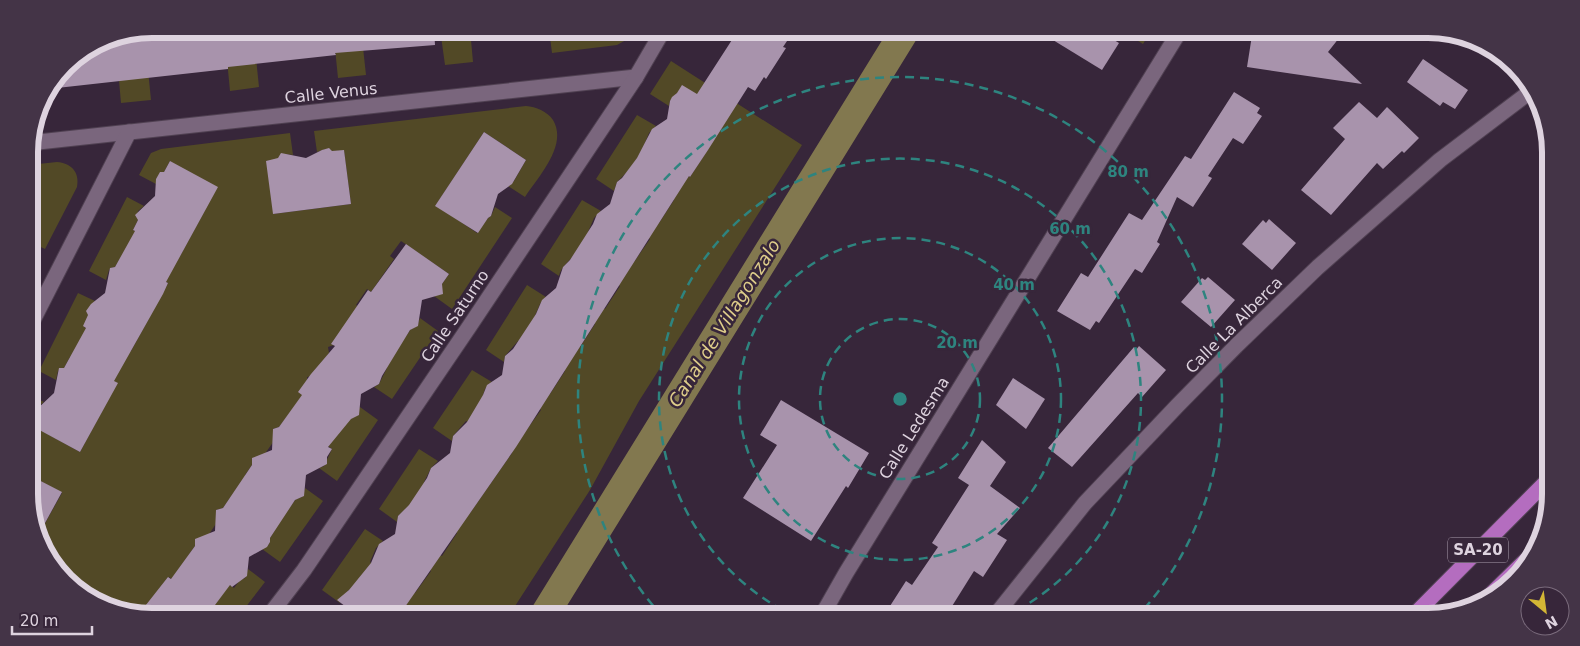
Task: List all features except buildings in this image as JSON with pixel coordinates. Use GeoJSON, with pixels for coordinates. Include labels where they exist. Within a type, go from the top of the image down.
{"type":"FeatureCollection","features":[{"type":"Feature","properties":{"kind":"highway","name":"SA-20"},"geometry":{"type":"LineString","coordinates":[[1421,608],[1542,486]]}},
{"type":"Feature","properties":{"kind":"street","name":"Calle Saturno"},"geometry":{"type":"LineString","coordinates":[[275,608],[304,570],[414,409],[636,77],[659,38]]}},
{"type":"Feature","properties":{"kind":"street","name":"Calle Ledesma"},"geometry":{"type":"LineString","coordinates":[[826,608],[856,556],[1175,38]]}},
{"type":"Feature","properties":{"kind":"street","name":"Calle Venus"},"geometry":{"type":"LineString","coordinates":[[38,142],[636,77]]}},
{"type":"Feature","properties":{"kind":"street","name":"Calle La Alberca"},"geometry":{"type":"LineString","coordinates":[[1001,608],[1086,503],[1236,346],[1318,267],[1440,160],[1526,94]]}},
{"type":"Feature","properties":{"kind":"street"},"geometry":{"type":"LineString","coordinates":[[38,310],[129,132]]}},
{"type":"Feature","properties":{"kind":"shaded area"},"geometry":{"type":"Polygon","coordinates":[[[145,38],[151,100],[121,103],[116,44],[145,38]]]}},
{"type":"Feature","properties":{"kind":"shaded area"},"geometry":{"type":"Polygon","coordinates":[[[225,38],[254,38],[259,87],[230,91],[225,38]]]}},
{"type":"Feature","properties":{"kind":"shaded area"},"geometry":{"type":"Polygon","coordinates":[[[334,38],[362,38],[366,75],[338,78],[334,38]]]}},
{"type":"Feature","properties":{"kind":"shaded area"},"geometry":{"type":"Polygon","coordinates":[[[441,38],[471,38],[473,62],[445,65],[441,38]]]}},
{"type":"Feature","properties":{"kind":"shaded area"},"geometry":{"type":"Polygon","coordinates":[[[550,38],[627,38],[617,45],[552,53],[550,38]]]}},
{"type":"Feature","properties":{"kind":"shaded area"},"geometry":{"type":"Polygon","coordinates":[[[1133,38],[1147,38],[1143,44],[1133,38]]]}},
{"type":"Feature","properties":{"kind":"shaded area"},"geometry":{"type":"Polygon","coordinates":[[[671,61],[802,145],[639,401],[590,490],[514,608],[388,608],[349,590],[341,598],[340,603],[322,590],[365,529],[383,541],[376,548],[370,562],[415,593],[431,571],[428,568],[438,554],[442,556],[457,533],[406,509],[398,516],[397,522],[379,509],[419,449],[438,461],[431,468],[424,482],[470,513],[512,453],[466,421],[453,436],[452,441],[433,428],[472,370],[492,382],[485,389],[483,395],[525,432],[541,410],[538,407],[546,392],[550,394],[565,371],[518,341],[505,356],[504,362],[486,350],[527,285],[546,297],[540,304],[534,318],[580,347],[595,324],[592,321],[601,307],[605,309],[620,286],[573,256],[559,276],[541,264],[582,200],[601,211],[594,218],[588,232],[634,262],[650,239],[647,236],[656,222],[659,223],[674,200],[628,171],[617,182],[614,191],[596,179],[637,115],[656,126],[649,133],[643,148],[690,177],[705,154],[677,93],[670,101],[669,106],[650,94],[671,61]]]}},
{"type":"Feature","properties":{"kind":"shaded area"},"geometry":{"type":"Polygon","coordinates":[[[526,106],[541,110],[551,117],[557,130],[557,140],[550,160],[525,197],[508,186],[514,181],[526,160],[484,132],[436,205],[477,233],[491,216],[495,207],[512,218],[452,309],[434,296],[441,292],[442,284],[449,274],[401,241],[390,256],[394,259],[371,292],[367,289],[356,305],[404,339],[411,329],[417,326],[420,318],[438,331],[392,399],[374,387],[379,384],[387,368],[334,345],[328,347],[329,353],[313,376],[307,377],[308,384],[345,425],[360,407],[378,420],[337,481],[319,468],[324,466],[332,449],[287,417],[279,427],[273,429],[273,436],[276,438],[262,458],[252,458],[252,465],[245,475],[290,507],[296,499],[302,497],[305,488],[323,501],[280,562],[262,549],[269,544],[275,530],[230,498],[223,508],[216,510],[216,517],[219,519],[208,536],[195,546],[188,556],[234,588],[240,580],[245,578],[248,569],[265,582],[245,608],[208,608],[169,577],[144,608],[129,606],[101,597],[76,580],[66,570],[49,545],[43,527],[62,493],[38,480],[38,429],[80,452],[117,383],[70,357],[64,368],[58,371],[56,380],[39,371],[78,293],[95,301],[84,327],[131,351],[168,283],[121,257],[115,267],[109,270],[106,280],[89,271],[127,197],[144,206],[138,211],[138,220],[133,230],[180,256],[205,210],[170,161],[164,172],[161,172],[156,179],[156,184],[139,175],[151,153],[161,149],[290,133],[293,155],[282,155],[278,159],[273,214],[351,204],[344,151],[326,149],[317,152],[314,131],[526,106]]]}},
{"type":"Feature","properties":{"kind":"shaded area"},"geometry":{"type":"Polygon","coordinates":[[[57,162],[66,164],[76,173],[78,182],[45,249],[38,246],[38,164],[57,162]]]}},
{"type":"Feature","properties":{"kind":"shaded area"},"geometry":{"type":"Polygon","coordinates":[[[38,399],[44,402],[38,407],[38,399]]]}},
{"type":"Feature","properties":{"kind":"waterway","name":"Canal de Villagonzalo"},"geometry":{"type":"LineString","coordinates":[[549,608],[900,38]]}}]}
